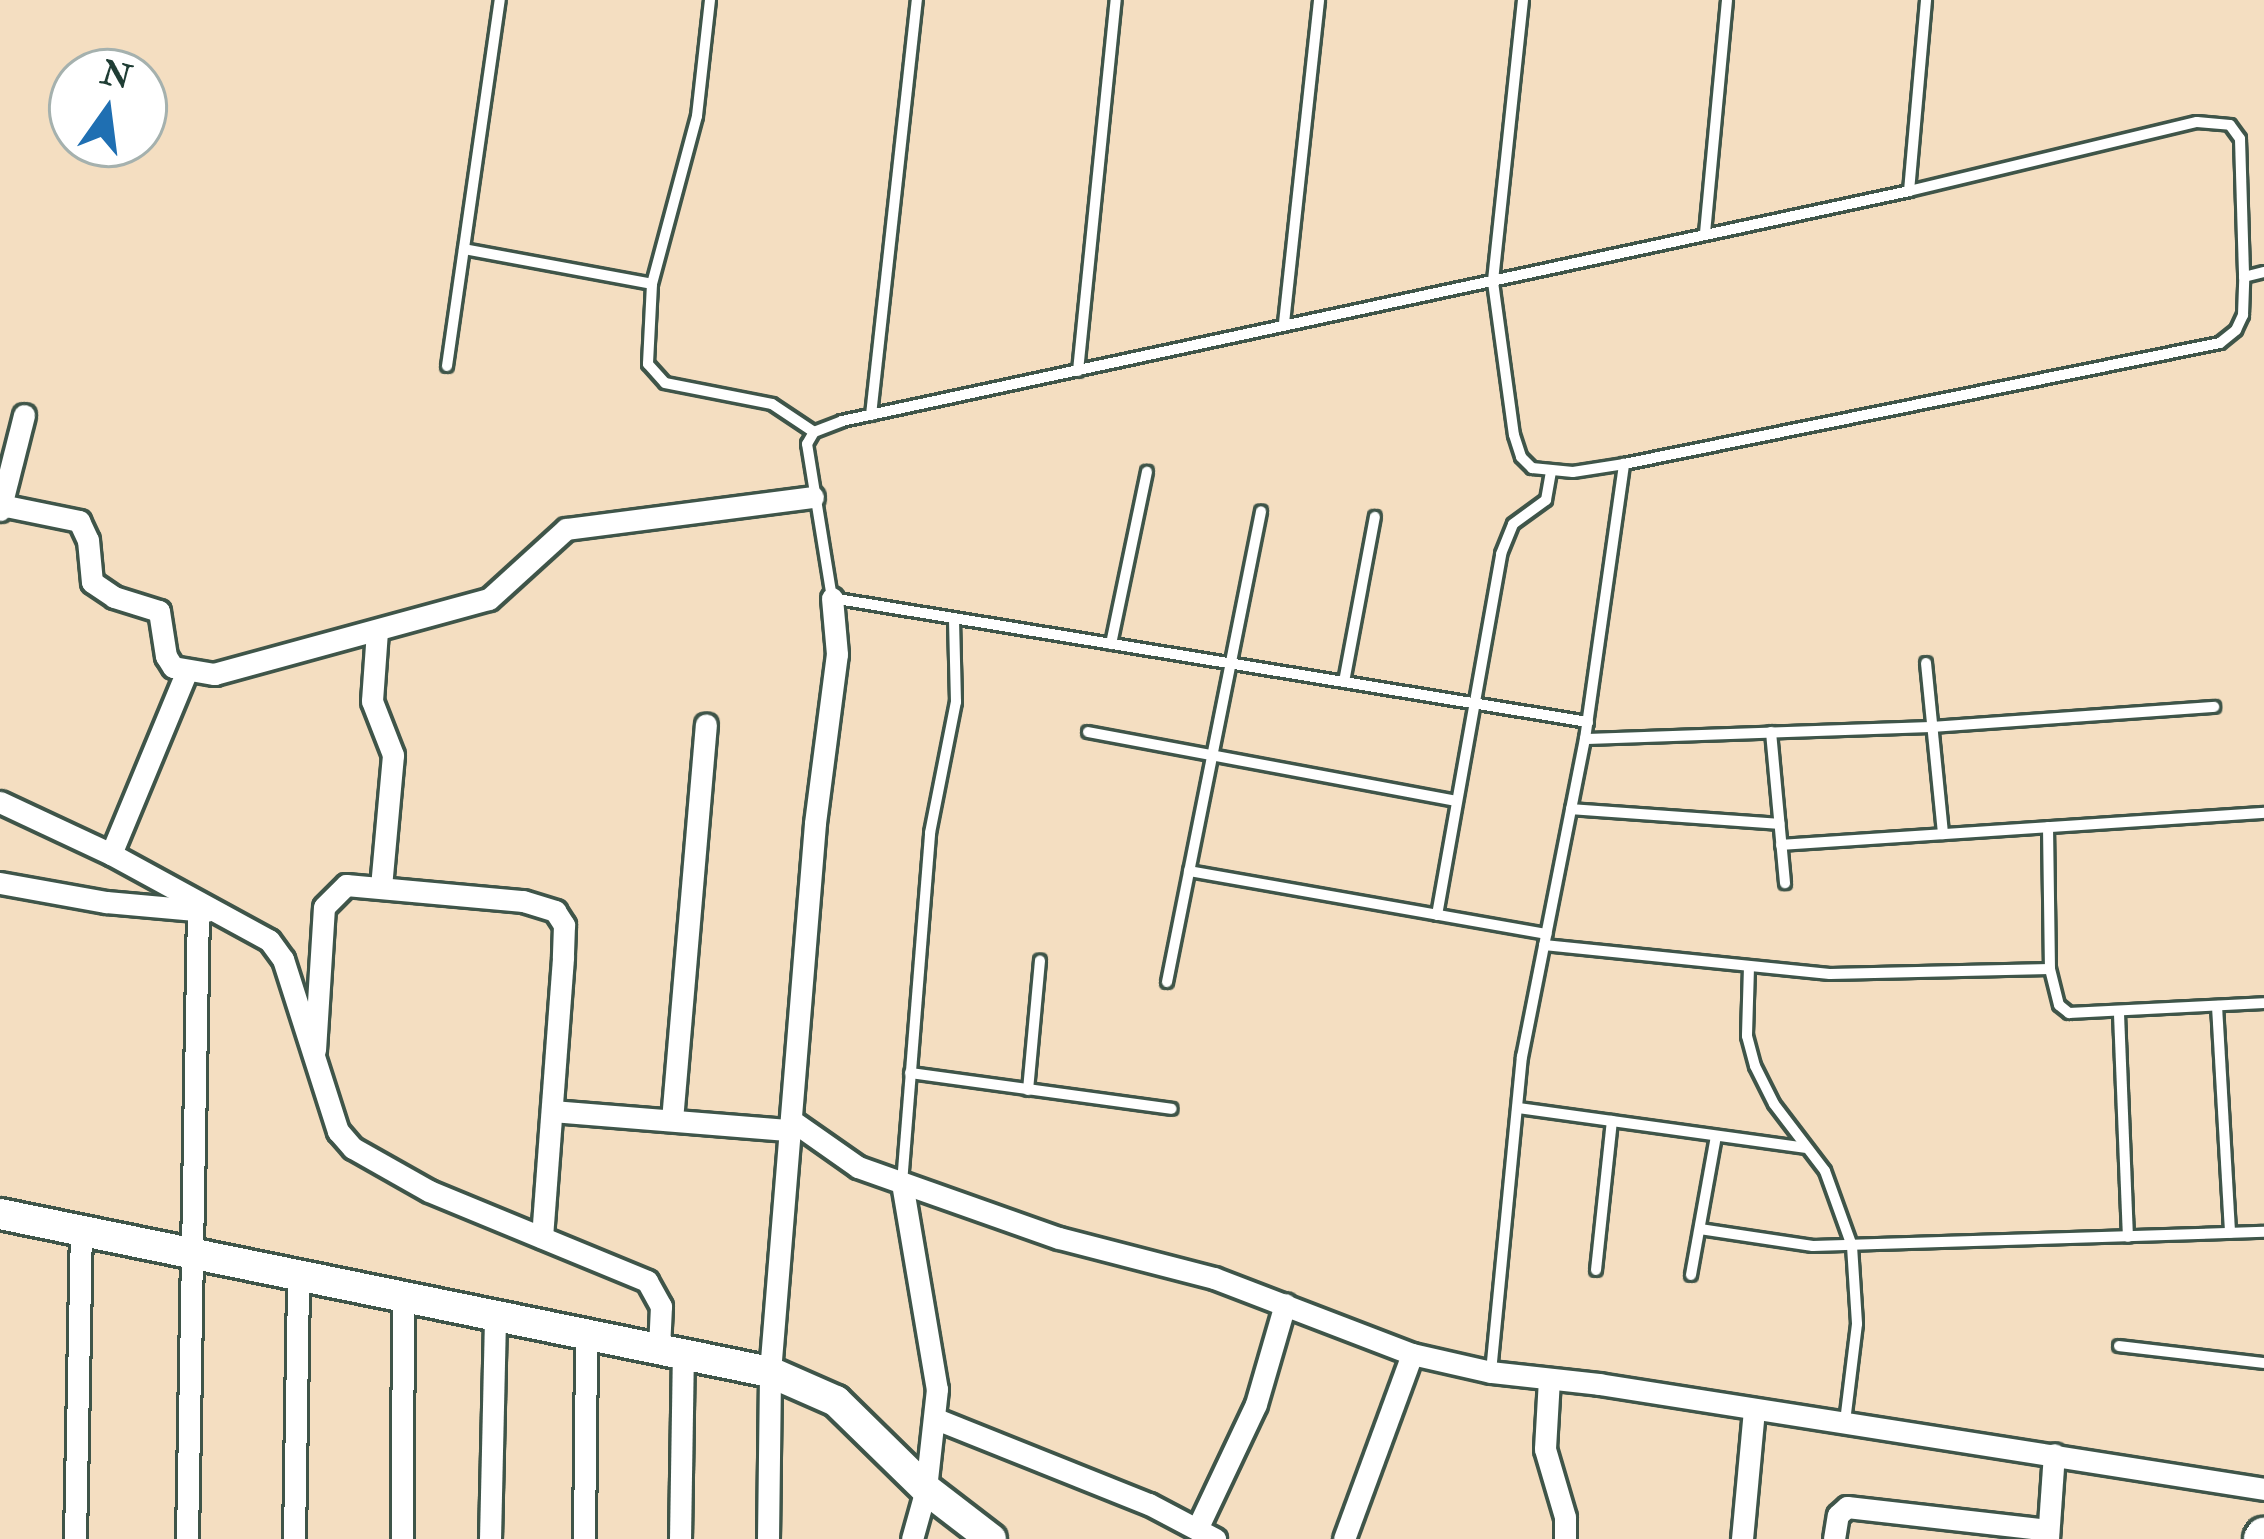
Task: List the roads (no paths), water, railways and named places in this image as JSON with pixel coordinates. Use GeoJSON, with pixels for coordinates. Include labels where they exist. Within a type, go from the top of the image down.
{"type":"FeatureCollection","features":[{"type":"Feature","properties":{"kind":"street"},"geometry":{"type":"LineString","coordinates":[[24,415],[1,508],[51,511],[79,521],[88,540],[92,582],[114,597],[159,611],[166,656],[186,673],[214,674],[489,599],[566,529],[813,497]]}},
{"type":"Feature","properties":{"kind":"street"},"geometry":{"type":"LineString","coordinates":[[768,1539],[770,1372],[815,823],[837,654],[832,598]]}},
{"type":"Feature","properties":{"kind":"street"},"geometry":{"type":"LineString","coordinates":[[376,631],[372,701],[393,755],[381,886]]}},
{"type":"Feature","properties":{"kind":"street"},"geometry":{"type":"LineString","coordinates":[[111,854],[186,673]]}},
{"type":"Feature","properties":{"kind":"street"},"geometry":{"type":"LineString","coordinates":[[672,1120],[706,724]]}},
{"type":"Feature","properties":{"kind":"street"},"geometry":{"type":"LineString","coordinates":[[0,802],[111,854],[209,911],[251,926],[283,959],[314,1069],[338,1131],[353,1148],[429,1191],[647,1281],[661,1306],[671,1351],[680,1539]]}},
{"type":"Feature","properties":{"kind":"street"},"geometry":{"type":"LineString","coordinates":[[0,883],[106,902],[209,911]]}},
{"type":"Feature","properties":{"kind":"street"},"geometry":{"type":"LineString","coordinates":[[314,1069],[324,908],[346,885],[544,904],[555,911],[564,926],[542,1237]]}},
{"type":"Feature","properties":{"kind":"street"},"geometry":{"type":"LineString","coordinates":[[187,1539],[193,1254],[209,911]]}},
{"type":"Feature","properties":{"kind":"street"},"geometry":{"type":"LineString","coordinates":[[552,1111],[791,1125],[858,1167],[902,1183],[1059,1238],[1214,1278],[1412,1354],[1492,1372],[2054,1454],[2264,1490]]}},
{"type":"Feature","properties":{"kind":"street"},"geometry":{"type":"LineString","coordinates":[[902,1183],[936,1359],[936,1419],[926,1489],[912,1539]]}},
{"type":"Feature","properties":{"kind":"street"},"geometry":{"type":"LineString","coordinates":[[0,1214],[770,1372],[836,1401],[926,1489],[991,1539]]}},
{"type":"Feature","properties":{"kind":"street"},"geometry":{"type":"LineString","coordinates":[[75,1539],[81,1232]]}},
{"type":"Feature","properties":{"kind":"street"},"geometry":{"type":"LineString","coordinates":[[294,1539],[298,1274]]}},
{"type":"Feature","properties":{"kind":"street"},"geometry":{"type":"LineString","coordinates":[[402,1539],[403,1294]]}},
{"type":"Feature","properties":{"kind":"street"},"geometry":{"type":"LineString","coordinates":[[936,1419],[1206,1534],[1256,1404],[1285,1304]]}},
{"type":"Feature","properties":{"kind":"street"},"geometry":{"type":"LineString","coordinates":[[490,1539],[495,1313]]}},
{"type":"Feature","properties":{"kind":"street"},"geometry":{"type":"LineString","coordinates":[[584,1539],[586,1333]]}},
{"type":"Feature","properties":{"kind":"street"},"geometry":{"type":"LineString","coordinates":[[1344,1539],[1412,1354]]}},
{"type":"Feature","properties":{"kind":"street"},"geometry":{"type":"LineString","coordinates":[[1549,1379],[1545,1449],[1564,1517],[1565,1539]]}},
{"type":"Feature","properties":{"kind":"street"},"geometry":{"type":"LineString","coordinates":[[1742,1539],[1754,1409]]}},
{"type":"Feature","properties":{"kind":"street"},"geometry":{"type":"LineString","coordinates":[[1834,1539],[1838,1515],[1847,1507],[2048,1535],[2054,1454]]}},
{"type":"Feature","properties":{"kind":"lane"},"geometry":{"type":"LineString","coordinates":[[447,366],[500,0]]}},
{"type":"Feature","properties":{"kind":"lane"},"geometry":{"type":"LineString","coordinates":[[710,0],[697,116],[652,284],[646,351],[655,376],[680,387],[772,404],[814,432]]}},
{"type":"Feature","properties":{"kind":"lane"},"geometry":{"type":"LineString","coordinates":[[871,415],[917,0]]}},
{"type":"Feature","properties":{"kind":"lane"},"geometry":{"type":"LineString","coordinates":[[1078,371],[1116,0]]}},
{"type":"Feature","properties":{"kind":"lane"},"geometry":{"type":"LineString","coordinates":[[1284,323],[1319,0]]}},
{"type":"Feature","properties":{"kind":"lane"},"geometry":{"type":"LineString","coordinates":[[1523,0],[1493,282],[1494,321],[1521,457],[1532,468],[1551,472],[1624,464],[2220,343],[2236,331],[2243,315],[2245,160],[2240,139],[2230,125],[2197,122],[1909,191],[1493,282],[1284,323],[871,415],[814,432],[806,444],[832,598],[1588,722]]}},
{"type":"Feature","properties":{"kind":"lane"},"geometry":{"type":"LineString","coordinates":[[1705,233],[1727,0]]}},
{"type":"Feature","properties":{"kind":"lane"},"geometry":{"type":"LineString","coordinates":[[1909,191],[1926,0]]}},
{"type":"Feature","properties":{"kind":"lane"},"geometry":{"type":"LineString","coordinates":[[464,249],[652,284]]}},
{"type":"Feature","properties":{"kind":"lane"},"geometry":{"type":"LineString","coordinates":[[2244,278],[2264,272]]}},
{"type":"Feature","properties":{"kind":"lane"},"geometry":{"type":"LineString","coordinates":[[1492,1372],[1518,1108],[1545,940],[1586,739],[1624,464]]}},
{"type":"Feature","properties":{"kind":"lane"},"geometry":{"type":"LineString","coordinates":[[1112,644],[1147,472]]}},
{"type":"Feature","properties":{"kind":"lane"},"geometry":{"type":"LineString","coordinates":[[1437,915],[1507,536],[1546,500],[1551,472]]}},
{"type":"Feature","properties":{"kind":"lane"},"geometry":{"type":"LineString","coordinates":[[1166,982],[1261,511]]}},
{"type":"Feature","properties":{"kind":"lane"},"geometry":{"type":"LineString","coordinates":[[1344,682],[1376,517]]}},
{"type":"Feature","properties":{"kind":"lane"},"geometry":{"type":"LineString","coordinates":[[902,1183],[930,833],[956,702],[954,618]]}},
{"type":"Feature","properties":{"kind":"lane"},"geometry":{"type":"LineString","coordinates":[[1926,663],[1943,834]]}},
{"type":"Feature","properties":{"kind":"lane"},"geometry":{"type":"LineString","coordinates":[[1586,739],[1934,727],[2215,706]]}},
{"type":"Feature","properties":{"kind":"lane"},"geometry":{"type":"LineString","coordinates":[[1088,732],[1456,801]]}},
{"type":"Feature","properties":{"kind":"lane"},"geometry":{"type":"LineString","coordinates":[[1771,732],[1785,883]]}},
{"type":"Feature","properties":{"kind":"lane"},"geometry":{"type":"LineString","coordinates":[[1571,809],[1779,824]]}},
{"type":"Feature","properties":{"kind":"lane"},"geometry":{"type":"LineString","coordinates":[[1781,845],[2264,813]]}},
{"type":"Feature","properties":{"kind":"lane"},"geometry":{"type":"LineString","coordinates":[[2048,827],[2050,969],[2060,1005],[2069,1013],[2264,1003]]}},
{"type":"Feature","properties":{"kind":"lane"},"geometry":{"type":"LineString","coordinates":[[1189,871],[1437,915],[1545,940],[1749,967],[1830,974],[2050,969]]}},
{"type":"Feature","properties":{"kind":"lane"},"geometry":{"type":"LineString","coordinates":[[1028,1090],[1040,961]]}},
{"type":"Feature","properties":{"kind":"lane"},"geometry":{"type":"LineString","coordinates":[[1749,967],[1747,1036],[1755,1066],[1805,1148],[1825,1171],[1852,1246],[1858,1324],[1844,1426]]}},
{"type":"Feature","properties":{"kind":"lane"},"geometry":{"type":"LineString","coordinates":[[2217,1006],[2230,1233]]}},
{"type":"Feature","properties":{"kind":"lane"},"geometry":{"type":"LineString","coordinates":[[2119,1014],[2128,1237]]}},
{"type":"Feature","properties":{"kind":"lane"},"geometry":{"type":"LineString","coordinates":[[910,1073],[1172,1109]]}},
{"type":"Feature","properties":{"kind":"lane"},"geometry":{"type":"LineString","coordinates":[[1518,1108],[1805,1148]]}},
{"type":"Feature","properties":{"kind":"lane"},"geometry":{"type":"LineString","coordinates":[[1596,1270],[1612,1121]]}},
{"type":"Feature","properties":{"kind":"lane"},"geometry":{"type":"LineString","coordinates":[[1691,1275],[1716,1136]]}},
{"type":"Feature","properties":{"kind":"lane"},"geometry":{"type":"LineString","coordinates":[[1700,1229],[1796,1244],[1852,1246],[2264,1232]]}},
{"type":"Feature","properties":{"kind":"lane"},"geometry":{"type":"LineString","coordinates":[[2120,1346],[2264,1363]]}}]}
